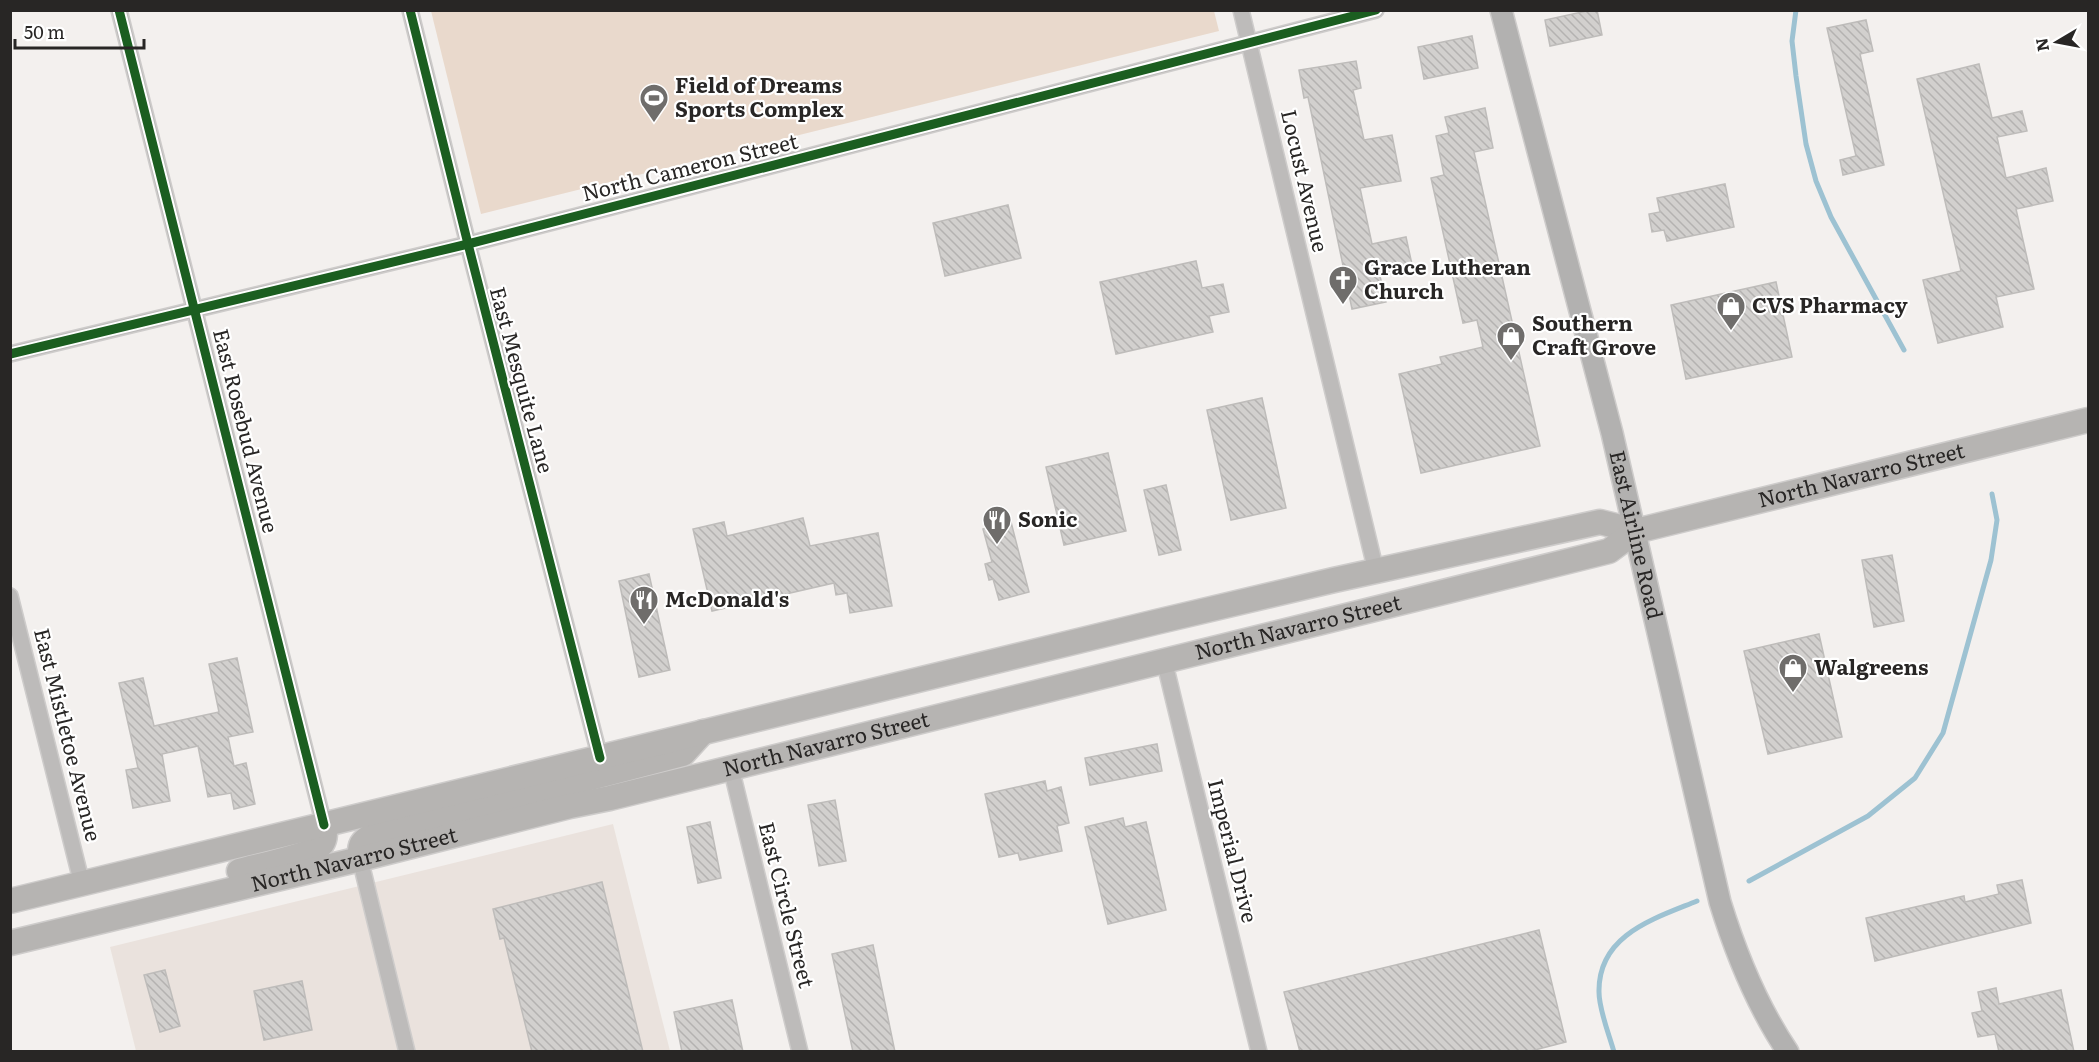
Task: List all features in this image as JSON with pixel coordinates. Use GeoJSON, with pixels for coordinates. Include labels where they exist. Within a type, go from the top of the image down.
{"type":"FeatureCollection","features":[{"type":"Feature","properties":{"kind":"main road","name":"East Airline Road"},"geometry":{"type":"LineString","coordinates":[[1501,10],[1610,424],[1720,902],[1733,944],[1751,986],[1788,1052]]}},
{"type":"Feature","properties":{"kind":"main road","name":"North Navarro Street"},"geometry":{"type":"LineString","coordinates":[[10,943],[1609,551],[1636,531],[2088,420]]}},
{"type":"Feature","properties":{"kind":"main road","name":"North Navarro Street"},"geometry":{"type":"LineString","coordinates":[[10,902],[1156,622],[1376,571],[1600,522],[1636,531]]}},
{"type":"Feature","properties":{"kind":"main road"},"geometry":{"type":"LineString","coordinates":[[360,859],[359,847],[363,840],[374,834],[683,754],[703,732]]}},
{"type":"Feature","properties":{"kind":"main road"},"geometry":{"type":"LineString","coordinates":[[142,911],[167,890],[306,853],[320,847],[325,838],[324,825]]}},
{"type":"Feature","properties":{"kind":"street","name":"East Rosebud Avenue"},"geometry":{"type":"LineString","coordinates":[[119,10],[324,825]]}},
{"type":"Feature","properties":{"kind":"street","name":"East Mesquite Lane"},"geometry":{"type":"LineString","coordinates":[[410,10],[600,758]]}},
{"type":"Feature","properties":{"kind":"street","name":"Locust Avenue"},"geometry":{"type":"LineString","coordinates":[[1241,10],[1376,571]]}},
{"type":"Feature","properties":{"kind":"street","name":"North Cameron Street"},"geometry":{"type":"LineString","coordinates":[[10,354],[468,244],[1376,10]]}},
{"type":"Feature","properties":{"kind":"street","name":"East Mistletoe Avenue"},"geometry":{"type":"LineString","coordinates":[[10,596],[82,884]]}},
{"type":"Feature","properties":{"kind":"street","name":"Imperial Drive"},"geometry":{"type":"LineString","coordinates":[[1164,660],[1259,1052]]}},
{"type":"Feature","properties":{"kind":"street","name":"East Circle Street"},"geometry":{"type":"LineString","coordinates":[[731,768],[800,1052]]}},
{"type":"Feature","properties":{"kind":"street"},"geometry":{"type":"LineString","coordinates":[[360,859],[407,1052]]}},
{"type":"Feature","properties":{"kind":"shaded area","name":"Field of Dreams Sports Complex"},"geometry":{"type":"Polygon","coordinates":[[[431,11],[1214,11],[1219,31],[481,214],[431,11]]]}},
{"type":"Feature","properties":{"kind":"shaded area"},"geometry":{"type":"Polygon","coordinates":[[[613,824],[670,1051],[136,1051],[110,947],[613,824]]]}},
{"type":"Feature","properties":{"kind":"building"},"geometry":{"type":"Polygon","coordinates":[[[1597,10],[1602,35],[1550,46],[1545,20],[1597,10]]]}},
{"type":"Feature","properties":{"kind":"building"},"geometry":{"type":"Polygon","coordinates":[[[1866,20],[1873,51],[1860,54],[1884,165],[1843,175],[1840,160],[1856,156],[1827,28],[1866,20]]]}},
{"type":"Feature","properties":{"kind":"building"},"geometry":{"type":"Polygon","coordinates":[[[1472,36],[1478,68],[1424,79],[1418,47],[1472,36]]]}},
{"type":"Feature","properties":{"kind":"building"},"geometry":{"type":"Polygon","coordinates":[[[1356,61],[1361,88],[1353,90],[1364,140],[1392,135],[1401,181],[1360,188],[1372,244],[1406,237],[1413,269],[1380,276],[1386,302],[1352,309],[1308,97],[1304,98],[1299,70],[1356,61]]]}},
{"type":"Feature","properties":{"kind":"building"},"geometry":{"type":"Polygon","coordinates":[[[1979,64],[1992,118],[2022,111],[2027,131],[1997,137],[2006,178],[2046,168],[2053,201],[2016,209],[2034,289],[1996,297],[2003,327],[1938,343],[1923,280],[1961,271],[1917,79],[1979,64]]]}},
{"type":"Feature","properties":{"kind":"building"},"geometry":{"type":"Polygon","coordinates":[[[1485,108],[1493,148],[1474,152],[1540,446],[1421,473],[1399,374],[1442,364],[1440,357],[1483,347],[1477,320],[1463,323],[1431,178],[1444,175],[1436,136],[1449,133],[1445,117],[1485,108]]]}},
{"type":"Feature","properties":{"kind":"building"},"geometry":{"type":"Polygon","coordinates":[[[1725,184],[1734,227],[1667,241],[1664,230],[1652,232],[1649,214],[1660,212],[1657,198],[1725,184]]]}},
{"type":"Feature","properties":{"kind":"building"},"geometry":{"type":"Polygon","coordinates":[[[1008,205],[1021,258],[945,276],[933,223],[1008,205]]]}},
{"type":"Feature","properties":{"kind":"building"},"geometry":{"type":"Polygon","coordinates":[[[1196,261],[1202,288],[1223,284],[1229,312],[1209,316],[1213,332],[1116,354],[1100,282],[1196,261]]]}},
{"type":"Feature","properties":{"kind":"building","name":"CVS Pharmacy"},"geometry":{"type":"Polygon","coordinates":[[[1776,282],[1792,357],[1686,379],[1671,305],[1776,282]]]}},
{"type":"Feature","properties":{"kind":"building"},"geometry":{"type":"Polygon","coordinates":[[[1262,398],[1286,508],[1231,520],[1207,410],[1262,398]]]}},
{"type":"Feature","properties":{"kind":"building"},"geometry":{"type":"Polygon","coordinates":[[[1108,453],[1126,531],[1064,545],[1046,467],[1108,453]]]}},
{"type":"Feature","properties":{"kind":"building"},"geometry":{"type":"Polygon","coordinates":[[[1166,485],[1181,550],[1159,555],[1144,490],[1166,485]]]}},
{"type":"Feature","properties":{"kind":"building"},"geometry":{"type":"Polygon","coordinates":[[[803,518],[810,546],[878,533],[892,606],[850,613],[847,593],[836,595],[834,583],[712,611],[693,529],[724,522],[727,536],[803,518]]]}},
{"type":"Feature","properties":{"kind":"building"},"geometry":{"type":"Polygon","coordinates":[[[1011,522],[1029,592],[999,600],[993,579],[989,580],[985,564],[992,562],[983,529],[1011,522]]]}},
{"type":"Feature","properties":{"kind":"building"},"geometry":{"type":"Polygon","coordinates":[[[1892,555],[1904,621],[1874,627],[1862,560],[1892,555]]]}},
{"type":"Feature","properties":{"kind":"building","name":"McDonald's"},"geometry":{"type":"Polygon","coordinates":[[[649,574],[670,670],[639,677],[619,581],[649,574]]]}},
{"type":"Feature","properties":{"kind":"building","name":"Walgreens"},"geometry":{"type":"Polygon","coordinates":[[[1819,634],[1842,737],[1768,754],[1744,651],[1819,634]]]}},
{"type":"Feature","properties":{"kind":"building"},"geometry":{"type":"Polygon","coordinates":[[[237,658],[253,732],[228,737],[234,766],[246,763],[255,804],[234,809],[231,793],[208,797],[198,746],[162,754],[170,801],[133,808],[126,770],[138,768],[119,683],[143,678],[154,726],[219,712],[209,664],[237,658]]]}},
{"type":"Feature","properties":{"kind":"building"},"geometry":{"type":"Polygon","coordinates":[[[1157,744],[1162,771],[1090,785],[1085,758],[1157,744]]]}},
{"type":"Feature","properties":{"kind":"building"},"geometry":{"type":"Polygon","coordinates":[[[1045,781],[1047,791],[1061,787],[1069,823],[1057,826],[1062,851],[1020,860],[1018,853],[999,857],[985,794],[1045,781]]]}},
{"type":"Feature","properties":{"kind":"building"},"geometry":{"type":"Polygon","coordinates":[[[835,800],[846,861],[819,866],[808,805],[835,800]]]}},
{"type":"Feature","properties":{"kind":"building"},"geometry":{"type":"Polygon","coordinates":[[[1123,818],[1125,827],[1146,822],[1166,910],[1108,924],[1085,827],[1123,818]]]}},
{"type":"Feature","properties":{"kind":"building"},"geometry":{"type":"Polygon","coordinates":[[[710,822],[721,878],[698,883],[687,827],[710,822]]]}},
{"type":"Feature","properties":{"kind":"building"},"geometry":{"type":"Polygon","coordinates":[[[2022,880],[2031,923],[1875,961],[1866,918],[1964,896],[1965,902],[1999,894],[1997,885],[2022,880]]]}},
{"type":"Feature","properties":{"kind":"building"},"geometry":{"type":"Polygon","coordinates":[[[602,882],[643,1052],[532,1052],[504,938],[500,939],[493,909],[602,882]]]}},
{"type":"Feature","properties":{"kind":"building"},"geometry":{"type":"Polygon","coordinates":[[[1539,930],[1566,1042],[1527,1052],[1300,1052],[1284,992],[1539,930]]]}},
{"type":"Feature","properties":{"kind":"building"},"geometry":{"type":"Polygon","coordinates":[[[873,945],[895,1052],[853,1052],[832,954],[873,945]]]}},
{"type":"Feature","properties":{"kind":"building"},"geometry":{"type":"Polygon","coordinates":[[[165,970],[180,1026],[160,1032],[144,975],[165,970]]]}},
{"type":"Feature","properties":{"kind":"building"},"geometry":{"type":"Polygon","coordinates":[[[302,981],[312,1030],[264,1040],[254,991],[302,981]]]}},
{"type":"Feature","properties":{"kind":"building"},"geometry":{"type":"Polygon","coordinates":[[[1996,988],[1999,1004],[2061,990],[2074,1052],[1999,1052],[1995,1034],[1978,1037],[1972,1013],[1982,1011],[1978,992],[1996,988]]]}},
{"type":"Feature","properties":{"kind":"building"},"geometry":{"type":"Polygon","coordinates":[[[732,1000],[743,1052],[682,1052],[674,1012],[732,1000]]]}},
{"type":"Feature","properties":{"kind":"waterway"},"geometry":{"type":"LineString","coordinates":[[1796,10],[1792,41],[1796,76],[1806,144],[1816,181],[1831,217],[1904,350]]}},
{"type":"Feature","properties":{"kind":"waterway"},"geometry":{"type":"LineString","coordinates":[[1749,881],[1868,816],[1915,778],[1943,733],[1991,560],[1997,520],[1992,494]]}},
{"type":"Feature","properties":{"kind":"waterway"},"geometry":{"type":"LineString","coordinates":[[1614,1052],[1599,999],[1601,972],[1608,956],[1631,932],[1697,901]]}},
{"type":"Feature","properties":{"kind":"cycle path"},"geometry":{"type":"LineString","coordinates":[[119,10],[324,825]]}},
{"type":"Feature","properties":{"kind":"cycle path"},"geometry":{"type":"LineString","coordinates":[[410,10],[600,758]]}},
{"type":"Feature","properties":{"kind":"cycle path"},"geometry":{"type":"LineString","coordinates":[[10,354],[468,244],[1376,10]]}},
{"type":"Feature","properties":{"kind":"place","name":"Field of Dreams Sports Complex"},"geometry":{"type":"Point","coordinates":[654,124]}},
{"type":"Feature","properties":{"kind":"place","name":"Grace Lutheran Church"},"geometry":{"type":"Point","coordinates":[1343,306]}},
{"type":"Feature","properties":{"kind":"place","name":"CVS Pharmacy"},"geometry":{"type":"Point","coordinates":[1731,332]}},
{"type":"Feature","properties":{"kind":"place","name":"Southern Craft Grove"},"geometry":{"type":"Point","coordinates":[1511,362]}},
{"type":"Feature","properties":{"kind":"place","name":"Sonic"},"geometry":{"type":"Point","coordinates":[997,546]}},
{"type":"Feature","properties":{"kind":"place","name":"McDonald's"},"geometry":{"type":"Point","coordinates":[644,626]}},
{"type":"Feature","properties":{"kind":"place","name":"Walgreens"},"geometry":{"type":"Point","coordinates":[1793,694]}}]}
